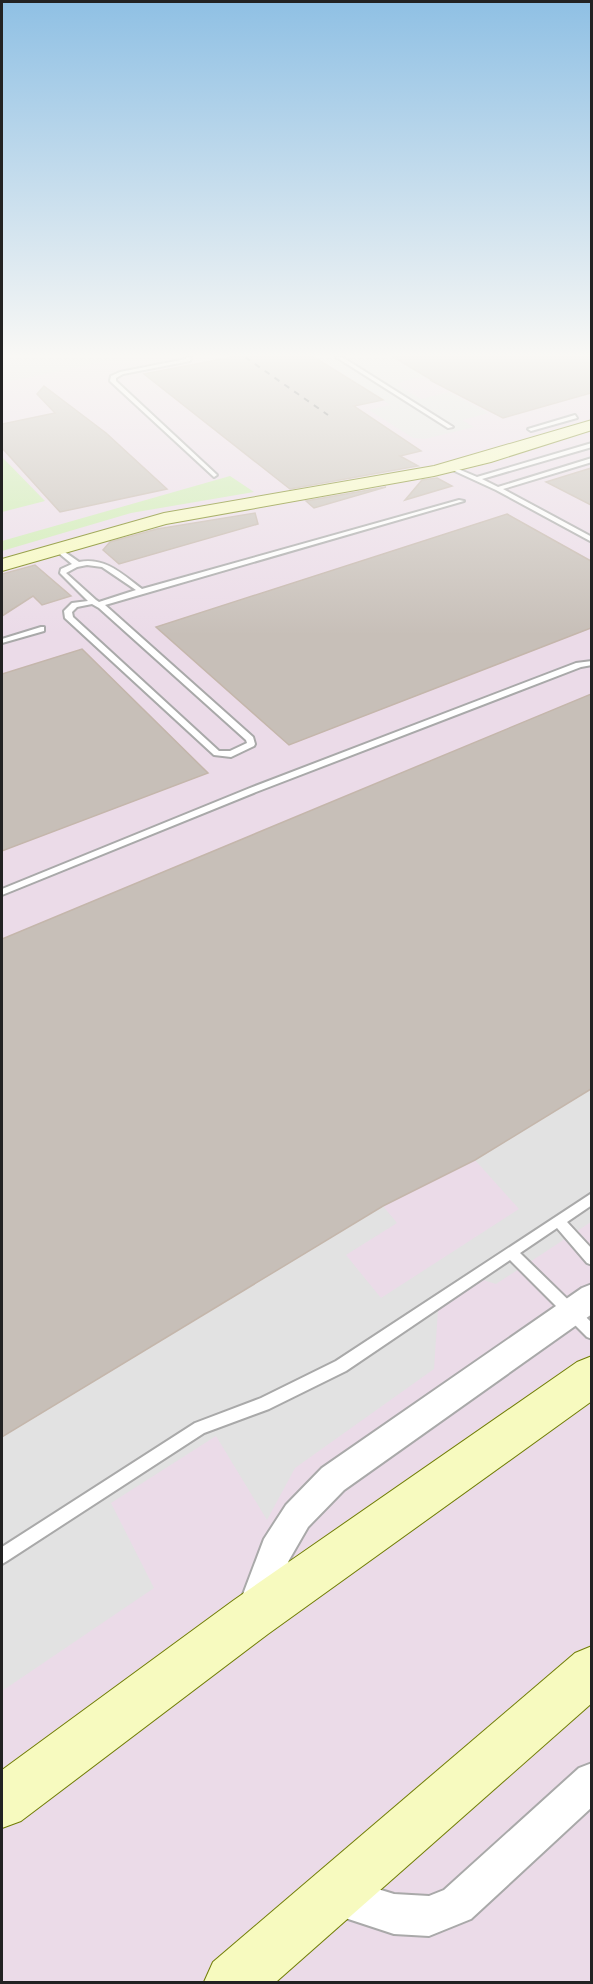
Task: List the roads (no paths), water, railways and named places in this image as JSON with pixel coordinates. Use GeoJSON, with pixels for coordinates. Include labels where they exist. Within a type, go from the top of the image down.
{"type":"FeatureCollection","features":[{"type":"Feature","properties":{"kind":"main road"},"geometry":{"type":"LineString","coordinates":[[2,565],[164,519],[391,479],[485,458],[508,450]]}},
{"type":"Feature","properties":{"kind":"main road"},"geometry":{"type":"LineString","coordinates":[[2,1802],[252,1617],[591,1376]]}},
{"type":"Feature","properties":{"kind":"main road"},"geometry":{"type":"LineString","coordinates":[[233,1983],[591,1670]]}},
{"type":"Feature","properties":{"kind":"street"},"geometry":{"type":"LineString","coordinates":[[252,1617],[276,1551],[297,1516],[333,1479],[581,1304]]}},
{"type":"Feature","properties":{"kind":"street"},"geometry":{"type":"LineString","coordinates":[[333,1895],[394,1914],[429,1916],[457,1905],[591,1781]]}},
{"type":"Feature","properties":{"kind":"lane"},"geometry":{"type":"LineString","coordinates":[[187,450],[214,475]]}},
{"type":"Feature","properties":{"kind":"lane"},"geometry":{"type":"LineString","coordinates":[[477,479],[579,450]]}},
{"type":"Feature","properties":{"kind":"lane"},"geometry":{"type":"LineString","coordinates":[[498,489],[591,460]]}},
{"type":"Feature","properties":{"kind":"lane"},"geometry":{"type":"LineString","coordinates":[[448,467],[498,489],[591,540]]}},
{"type":"Feature","properties":{"kind":"lane"},"geometry":{"type":"LineString","coordinates":[[141,591],[100,562],[78,565],[62,571],[96,603],[250,739],[251,744],[231,754],[217,753],[69,618],[68,611],[72,607],[96,603],[141,591],[461,501]]}},
{"type":"Feature","properties":{"kind":"lane"},"geometry":{"type":"LineString","coordinates":[[57,549],[78,565]]}},
{"type":"Feature","properties":{"kind":"lane"},"geometry":{"type":"LineString","coordinates":[[2,641],[41,629]]}},
{"type":"Feature","properties":{"kind":"lane"},"geometry":{"type":"LineString","coordinates":[[2,892],[253,790],[591,663]]}},
{"type":"Feature","properties":{"kind":"lane"},"geometry":{"type":"LineString","coordinates":[[2,1556],[200,1428],[264,1404],[341,1366],[591,1198]]}},
{"type":"Feature","properties":{"kind":"lane"},"geometry":{"type":"LineString","coordinates":[[558,1221],[591,1259]]}},
{"type":"Feature","properties":{"kind":"lane"},"geometry":{"type":"LineString","coordinates":[[512,1253],[581,1304],[591,1334]]}}]}
